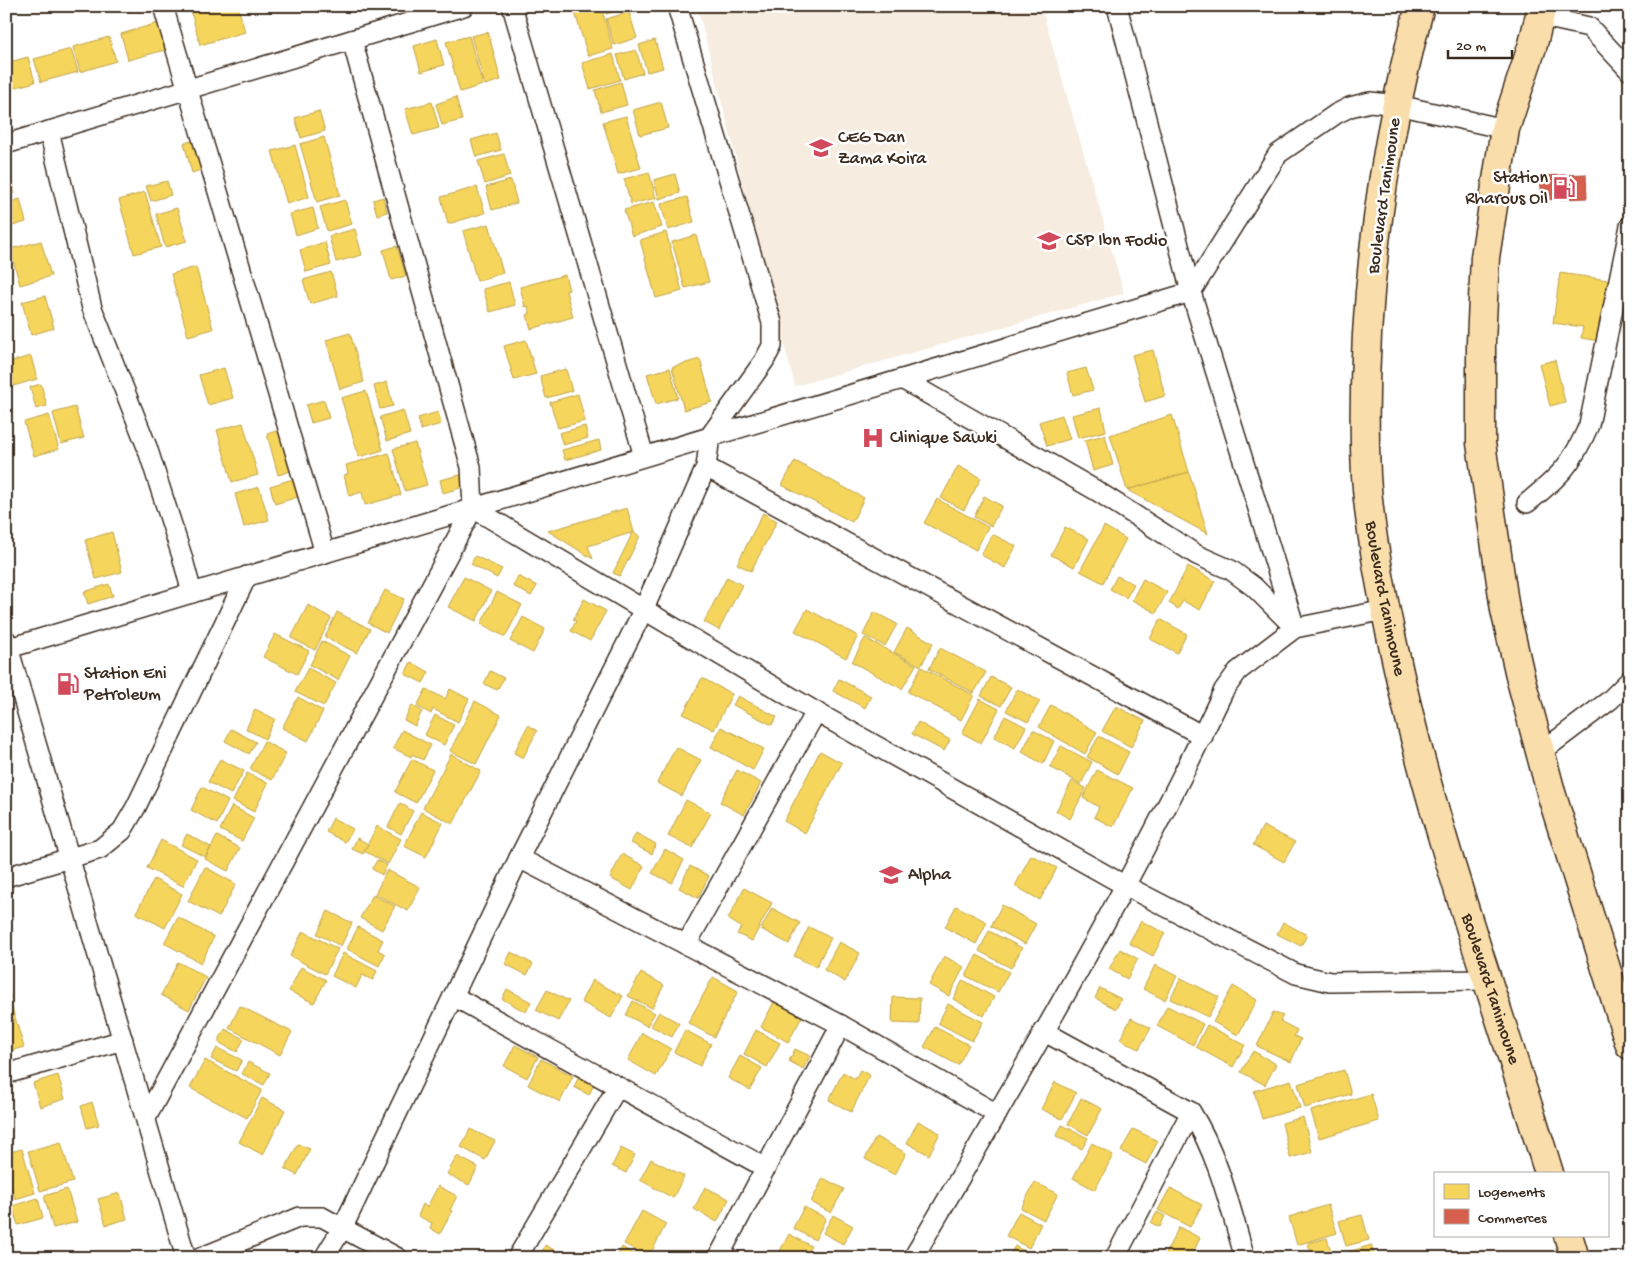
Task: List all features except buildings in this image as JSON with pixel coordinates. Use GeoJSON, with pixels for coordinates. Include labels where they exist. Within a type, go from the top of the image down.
{"type":"FeatureCollection","features":[{"type":"Feature","properties":{"kind":"main road","name":"Boulevard Tanimoune"},"geometry":{"type":"LineString","coordinates":[[1420,6],[1405,65],[1385,169],[1368,328],[1366,477],[1372,531],[1385,610],[1408,714],[1444,846],[1549,1172]]}},
{"type":"Feature","properties":{"kind":"main road"},"geometry":{"type":"LineString","coordinates":[[1541,11],[1533,44],[1505,129],[1485,257],[1481,342],[1481,444],[1505,610],[1541,752],[1625,1012],[1630,1044]]}},
{"type":"Feature","properties":{"kind":"main road"},"geometry":{"type":"LineString","coordinates":[[1568,1236],[1575,1258]]}},
{"type":"Feature","properties":{"kind":"street"},"geometry":{"type":"LineString","coordinates":[[164,6],[325,552]]}},
{"type":"Feature","properties":{"kind":"street"},"geometry":{"type":"LineString","coordinates":[[6,144],[464,6]]}},
{"type":"Feature","properties":{"kind":"street"},"geometry":{"type":"LineString","coordinates":[[512,6],[644,456]]}},
{"type":"Feature","properties":{"kind":"street"},"geometry":{"type":"LineString","coordinates":[[324,1258],[343,1226],[519,858],[643,611],[706,467],[710,436],[764,361],[772,346],[772,323],[677,6]]}},
{"type":"Feature","properties":{"kind":"street"},"geometry":{"type":"LineString","coordinates":[[1117,6],[1191,292],[1295,628]]}},
{"type":"Feature","properties":{"kind":"street"},"geometry":{"type":"LineString","coordinates":[[1541,11],[1589,27],[1630,71]]}},
{"type":"Feature","properties":{"kind":"street"},"geometry":{"type":"LineString","coordinates":[[146,1118],[474,508],[471,467],[352,40]]}},
{"type":"Feature","properties":{"kind":"street"},"geometry":{"type":"LineString","coordinates":[[186,1258],[7,646],[192,593],[1191,292],[1278,154],[1336,114],[1350,107],[1370,102],[1398,106],[1505,129]]}},
{"type":"Feature","properties":{"kind":"street"},"geometry":{"type":"LineString","coordinates":[[49,132],[92,308],[147,447],[192,593]]}},
{"type":"Feature","properties":{"kind":"street"},"geometry":{"type":"LineString","coordinates":[[1527,503],[1556,479],[1576,455],[1589,425],[1630,226]]}},
{"type":"Feature","properties":{"kind":"street"},"geometry":{"type":"LineString","coordinates":[[902,379],[1097,491],[1197,555],[1231,570],[1254,587],[1295,628]]}},
{"type":"Feature","properties":{"kind":"street"},"geometry":{"type":"LineString","coordinates":[[706,467],[1203,736]]}},
{"type":"Feature","properties":{"kind":"street"},"geometry":{"type":"LineString","coordinates":[[474,508],[643,611],[816,712],[1124,885],[1296,974],[1330,982],[1487,980]]}},
{"type":"Feature","properties":{"kind":"street"},"geometry":{"type":"LineString","coordinates":[[6,877],[100,849],[122,831],[136,807],[247,576]]}},
{"type":"Feature","properties":{"kind":"street"},"geometry":{"type":"LineString","coordinates":[[913,1258],[997,1114],[1124,885],[1203,736],[1224,690],[1238,672],[1295,628],[1385,610]]}},
{"type":"Feature","properties":{"kind":"street"},"geometry":{"type":"LineString","coordinates":[[1541,752],[1610,700],[1630,680]]}},
{"type":"Feature","properties":{"kind":"street"},"geometry":{"type":"LineString","coordinates":[[686,945],[816,712]]}},
{"type":"Feature","properties":{"kind":"street"},"geometry":{"type":"LineString","coordinates":[[519,858],[841,1024],[997,1114]]}},
{"type":"Feature","properties":{"kind":"street"},"geometry":{"type":"LineString","coordinates":[[453,996],[617,1088],[766,1168]]}},
{"type":"Feature","properties":{"kind":"street"},"geometry":{"type":"LineString","coordinates":[[718,1258],[841,1024]]}},
{"type":"Feature","properties":{"kind":"street"},"geometry":{"type":"LineString","coordinates":[[1043,1031],[1192,1112],[1206,1136],[1216,1162],[1245,1258]]}},
{"type":"Feature","properties":{"kind":"street"},"geometry":{"type":"LineString","coordinates":[[6,1074],[123,1040]]}},
{"type":"Feature","properties":{"kind":"street"},"geometry":{"type":"LineString","coordinates":[[517,1258],[617,1088]]}},
{"type":"Feature","properties":{"kind":"street"},"geometry":{"type":"LineString","coordinates":[[1115,1258],[1192,1112]]}},
{"type":"Feature","properties":{"kind":"street"},"geometry":{"type":"LineString","coordinates":[[200,1258],[300,1217],[322,1217],[343,1226],[398,1258]]}},
{"type":"Feature","properties":{"kind":"shaded area"},"geometry":{"type":"Polygon","coordinates":[[[697,6],[1041,6],[1124,293],[795,386],[697,6]]]}},
{"type":"Feature","properties":{"kind":"place","name":"CEG Dan Zama Koira"},"geometry":{"type":"Point","coordinates":[821,148]}},
{"type":"Feature","properties":{"kind":"place","name":"Station Rharous Oil"},"geometry":{"type":"Point","coordinates":[1564,188]}},
{"type":"Feature","properties":{"kind":"place","name":"CSP Ibn Fodio"},"geometry":{"type":"Point","coordinates":[1049,241]}},
{"type":"Feature","properties":{"kind":"place","name":"Clinique Sawki"},"geometry":{"type":"Point","coordinates":[873,438]}},
{"type":"Feature","properties":{"kind":"place","name":"Station Eni Petroleum"},"geometry":{"type":"Point","coordinates":[68,684]}},
{"type":"Feature","properties":{"kind":"place","name":"Alpha"},"geometry":{"type":"Point","coordinates":[891,875]}}]}
